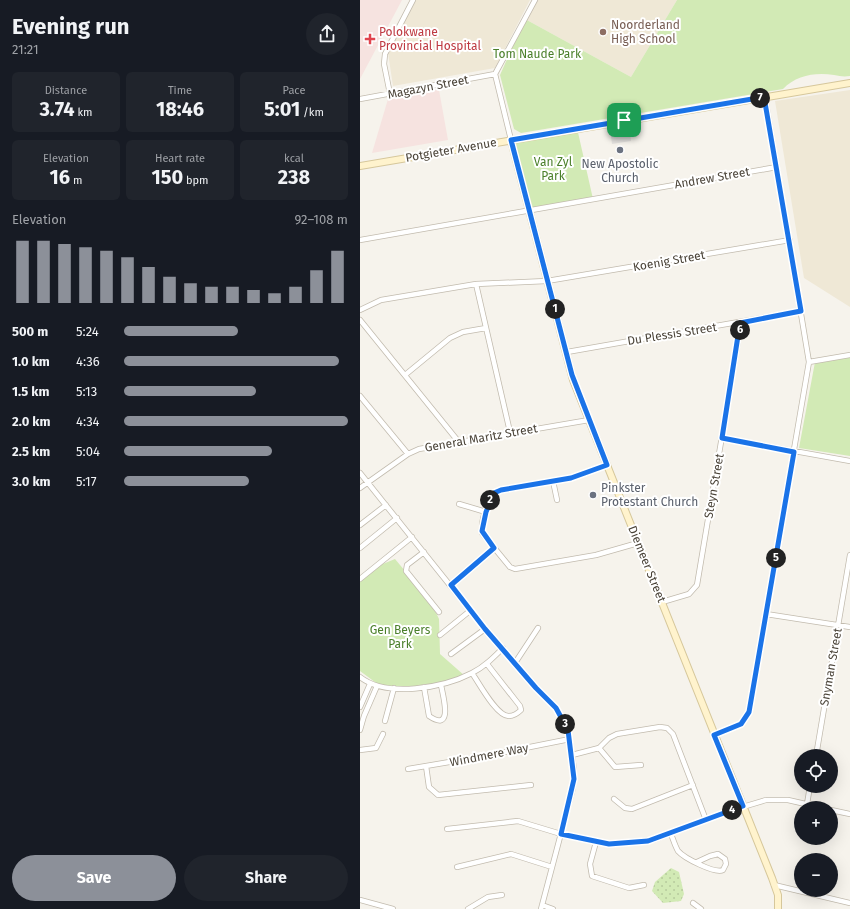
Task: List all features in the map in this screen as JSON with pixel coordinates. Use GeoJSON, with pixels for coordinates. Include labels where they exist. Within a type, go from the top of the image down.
{"type":"FeatureCollection","features":[{"type":"Feature","properties":{"kind":"street"},"geometry":{"type":"LineString","coordinates":[[390,94],[384,64],[386,52],[413,0]]}},
{"type":"Feature","properties":{"kind":"street"},"geometry":{"type":"LineString","coordinates":[[495,74],[535,0]]}},
{"type":"Feature","properties":{"kind":"street","name":"Magazyn Street"},"geometry":{"type":"LineString","coordinates":[[360,99],[495,74]]}},
{"type":"Feature","properties":{"kind":"street","name":"Diemeer Street"},"geometry":{"type":"LineString","coordinates":[[495,74],[572,375],[662,602],[672,636],[714,735],[778,895],[778,909]]}},
{"type":"Feature","properties":{"kind":"street","name":"Potgieter Avenue"},"geometry":{"type":"LineString","coordinates":[[360,166],[850,83]]}},
{"type":"Feature","properties":{"kind":"street"},"geometry":{"type":"LineString","coordinates":[[714,735],[741,724],[747,717],[753,695],[809,362],[790,240],[764,97]]}},
{"type":"Feature","properties":{"kind":"street","name":"Andrew Street"},"geometry":{"type":"LineString","coordinates":[[360,240],[777,167]]}},
{"type":"Feature","properties":{"kind":"street","name":"Koenig Street"},"geometry":{"type":"LineString","coordinates":[[360,310],[381,300],[476,284],[548,281],[790,240]]}},
{"type":"Feature","properties":{"kind":"street"},"geometry":{"type":"LineString","coordinates":[[476,284],[510,432]]}},
{"type":"Feature","properties":{"kind":"street","name":"Du Plessis Street"},"geometry":{"type":"LineString","coordinates":[[567,352],[740,323],[801,311]]}},
{"type":"Feature","properties":{"kind":"street"},"geometry":{"type":"LineString","coordinates":[[360,320],[458,441]]}},
{"type":"Feature","properties":{"kind":"street","name":"Steyn Street"},"geometry":{"type":"LineString","coordinates":[[662,602],[689,594],[697,585],[740,323]]}},
{"type":"Feature","properties":{"kind":"street"},"geometry":{"type":"LineString","coordinates":[[405,375],[450,338],[463,332],[486,328]]}},
{"type":"Feature","properties":{"kind":"street"},"geometry":{"type":"LineString","coordinates":[[809,362],[850,355]]}},
{"type":"Feature","properties":{"kind":"street"},"geometry":{"type":"LineString","coordinates":[[360,396],[408,454]]}},
{"type":"Feature","properties":{"kind":"street","name":"General Maritz Street"},"geometry":{"type":"LineString","coordinates":[[360,488],[408,454],[423,448],[510,432],[589,420]]}},
{"type":"Feature","properties":{"kind":"street"},"geometry":{"type":"LineString","coordinates":[[722,438],[850,461]]}},
{"type":"Feature","properties":{"kind":"street"},"geometry":{"type":"LineString","coordinates":[[607,465],[574,477],[498,491],[491,497],[486,512],[482,533],[510,567],[517,569],[596,555],[638,543]]}},
{"type":"Feature","properties":{"kind":"street"},"geometry":{"type":"LineString","coordinates":[[360,474],[485,629],[536,688],[556,708],[566,726],[570,740],[574,769],[573,788],[542,907],[553,909]]}},
{"type":"Feature","properties":{"kind":"street"},"geometry":{"type":"LineString","coordinates":[[553,481],[557,500]]}},
{"type":"Feature","properties":{"kind":"street"},"geometry":{"type":"LineString","coordinates":[[459,504],[486,512]]}},
{"type":"Feature","properties":{"kind":"street"},"geometry":{"type":"LineString","coordinates":[[360,524],[386,505]]}},
{"type":"Feature","properties":{"kind":"street"},"geometry":{"type":"LineString","coordinates":[[360,548],[397,518]]}},
{"type":"Feature","properties":{"kind":"street"},"geometry":{"type":"LineString","coordinates":[[360,579],[412,537]]}},
{"type":"Feature","properties":{"kind":"street"},"geometry":{"type":"LineString","coordinates":[[451,585],[494,548]]}},
{"type":"Feature","properties":{"kind":"street"},"geometry":{"type":"LineString","coordinates":[[424,552],[407,565],[406,571],[439,612]]}},
{"type":"Feature","properties":{"kind":"street","name":"Snyman Street"},"geometry":{"type":"LineString","coordinates":[[817,749],[850,554]]}},
{"type":"Feature","properties":{"kind":"street"},"geometry":{"type":"LineString","coordinates":[[440,635],[471,610]]}},
{"type":"Feature","properties":{"kind":"street"},"geometry":{"type":"LineString","coordinates":[[766,614],[850,627]]}},
{"type":"Feature","properties":{"kind":"street"},"geometry":{"type":"LineString","coordinates":[[515,662],[538,628]]}},
{"type":"Feature","properties":{"kind":"street"},"geometry":{"type":"LineString","coordinates":[[451,654],[485,629]]}},
{"type":"Feature","properties":{"kind":"street"},"geometry":{"type":"LineString","coordinates":[[360,677],[370,684],[394,688],[441,685],[472,673],[487,664],[503,648]]}},
{"type":"Feature","properties":{"kind":"street"},"geometry":{"type":"LineString","coordinates":[[472,673],[498,711],[507,716],[515,714],[521,710],[520,706],[487,664]]}},
{"type":"Feature","properties":{"kind":"street"},"geometry":{"type":"LineString","coordinates":[[360,707],[370,684]]}},
{"type":"Feature","properties":{"kind":"street"},"geometry":{"type":"LineString","coordinates":[[424,687],[429,716],[436,720],[441,720],[444,718],[446,712],[441,685]]}},
{"type":"Feature","properties":{"kind":"street"},"geometry":{"type":"LineString","coordinates":[[360,730],[364,716],[377,686]]}},
{"type":"Feature","properties":{"kind":"street"},"geometry":{"type":"LineString","coordinates":[[385,721],[394,688]]}},
{"type":"Feature","properties":{"kind":"street"},"geometry":{"type":"LineString","coordinates":[[572,755],[599,748],[617,734],[667,728],[673,734],[706,820]]}},
{"type":"Feature","properties":{"kind":"street"},"geometry":{"type":"LineString","coordinates":[[360,750],[376,748],[383,734]]}},
{"type":"Feature","properties":{"kind":"street","name":"Windmere Way"},"geometry":{"type":"LineString","coordinates":[[408,769],[570,740]]}},
{"type":"Feature","properties":{"kind":"street"},"geometry":{"type":"LineString","coordinates":[[599,748],[615,767],[641,765]]}},
{"type":"Feature","properties":{"kind":"street"},"geometry":{"type":"LineString","coordinates":[[426,766],[429,787],[438,795],[530,785]]}},
{"type":"Feature","properties":{"kind":"street"},"geometry":{"type":"LineString","coordinates":[[614,799],[625,808],[632,809],[693,785]]}},
{"type":"Feature","properties":{"kind":"street"},"geometry":{"type":"LineString","coordinates":[[447,829],[512,820],[596,842],[609,844],[648,841],[671,834],[743,806],[776,799],[794,802]]}},
{"type":"Feature","properties":{"kind":"street"},"geometry":{"type":"LineString","coordinates":[[838,811],[850,814]]}},
{"type":"Feature","properties":{"kind":"street"},"geometry":{"type":"LineString","coordinates":[[671,834],[678,850],[697,862],[717,872],[723,870],[726,864],[725,859],[718,854],[697,862]]}},
{"type":"Feature","properties":{"kind":"street"},"geometry":{"type":"LineString","coordinates":[[596,842],[590,864],[592,876],[629,888],[644,886]]}},
{"type":"Feature","properties":{"kind":"street"},"geometry":{"type":"LineString","coordinates":[[457,867],[511,854],[552,867]]}},
{"type":"Feature","properties":{"kind":"street"},"geometry":{"type":"LineString","coordinates":[[774,885],[850,903]]}},
{"type":"Feature","properties":{"kind":"street"},"geometry":{"type":"LineString","coordinates":[[778,895],[788,889]]}},
{"type":"Feature","properties":{"kind":"street"},"geometry":{"type":"LineString","coordinates":[[468,909],[488,897],[502,894]]}},
{"type":"Feature","properties":{"kind":"street"},"geometry":{"type":"LineString","coordinates":[[360,900],[393,909]]}},
{"type":"Feature","properties":{"kind":"street"},"geometry":{"type":"LineString","coordinates":[[692,903],[701,909]]}},
{"type":"Feature","properties":{"kind":"shaded area","name":"Polokwane Provincial Hospital"},"geometry":{"type":"Polygon","coordinates":[[[360,0],[402,0],[360,79],[360,0]]]}},
{"type":"Feature","properties":{"kind":"shaded area"},"geometry":{"type":"Polygon","coordinates":[[[416,0],[530,0],[495,68],[393,86],[388,53],[416,0]]]}},
{"type":"Feature","properties":{"kind":"shaded area","name":"Noorderland High School"},"geometry":{"type":"Polygon","coordinates":[[[535,0],[677,0],[631,77],[525,19],[535,0]]]}},
{"type":"Feature","properties":{"kind":"shaded area"},"geometry":{"type":"Polygon","coordinates":[[[439,90],[448,140],[372,153],[388,99],[424,91],[439,90]]]}},
{"type":"Feature","properties":{"kind":"shaded area"},"geometry":{"type":"Polygon","coordinates":[[[850,90],[850,307],[804,278],[775,101],[850,90]]]}},
{"type":"Feature","properties":{"kind":"shaded area"},"geometry":{"type":"Polygon","coordinates":[[[629,126],[631,141],[612,144],[610,129],[629,126]]]}},
{"type":"Feature","properties":{"kind":"green space","name":"Tom Naude Park"},"geometry":{"type":"Polygon","coordinates":[[[677,0],[850,0],[850,76],[813,74],[794,80],[783,89],[521,133],[514,129],[500,75],[525,19],[631,77],[677,0]]]}},
{"type":"Feature","properties":{"kind":"green space","name":"Van Zyl Park"},"geometry":{"type":"Polygon","coordinates":[[[577,128],[593,199],[529,210],[511,140],[577,128]]]}},
{"type":"Feature","properties":{"kind":"green space"},"geometry":{"type":"Polygon","coordinates":[[[850,357],[850,456],[799,448],[815,362],[850,357]]]}},
{"type":"Feature","properties":{"kind":"green space","name":"Gen Beyers Park"},"geometry":{"type":"Polygon","coordinates":[[[395,559],[431,602],[439,619],[440,654],[465,676],[417,688],[383,688],[360,671],[360,580],[373,568],[395,559]]]}},
{"type":"Feature","properties":{"kind":"green space"},"geometry":{"type":"Polygon","coordinates":[[[671,868],[679,872],[684,894],[681,901],[663,903],[652,891],[655,882],[671,868]]]}},
{"type":"Feature","properties":{"kind":"place","name":"Noorderland High School"},"geometry":{"type":"Point","coordinates":[603,32]}},
{"type":"Feature","properties":{"kind":"place","name":"Polokwane Provincial Hospital"},"geometry":{"type":"Point","coordinates":[370,39]}},
{"type":"Feature","properties":{"kind":"place","name":"New Apostolic Church"},"geometry":{"type":"Point","coordinates":[620,150]}},
{"type":"Feature","properties":{"kind":"place","name":"Pinkster Protestant Church"},"geometry":{"type":"Point","coordinates":[593,495]}},
{"type":"Feature","properties":{"kind":"route"},"geometry":{"type":"LineString","coordinates":[[764,97],[801,311],[740,323],[740,332],[722,438],[794,452],[749,712],[746,720],[741,724],[714,735],[743,806],[653,840],[609,844],[561,834],[574,779],[574,769],[568,730],[556,708],[536,688],[485,629],[451,585],[494,548],[483,535],[482,531],[483,521],[491,497],[494,493],[501,490],[571,478],[607,465],[572,375],[511,140],[624,120],[764,97]]}}]}
